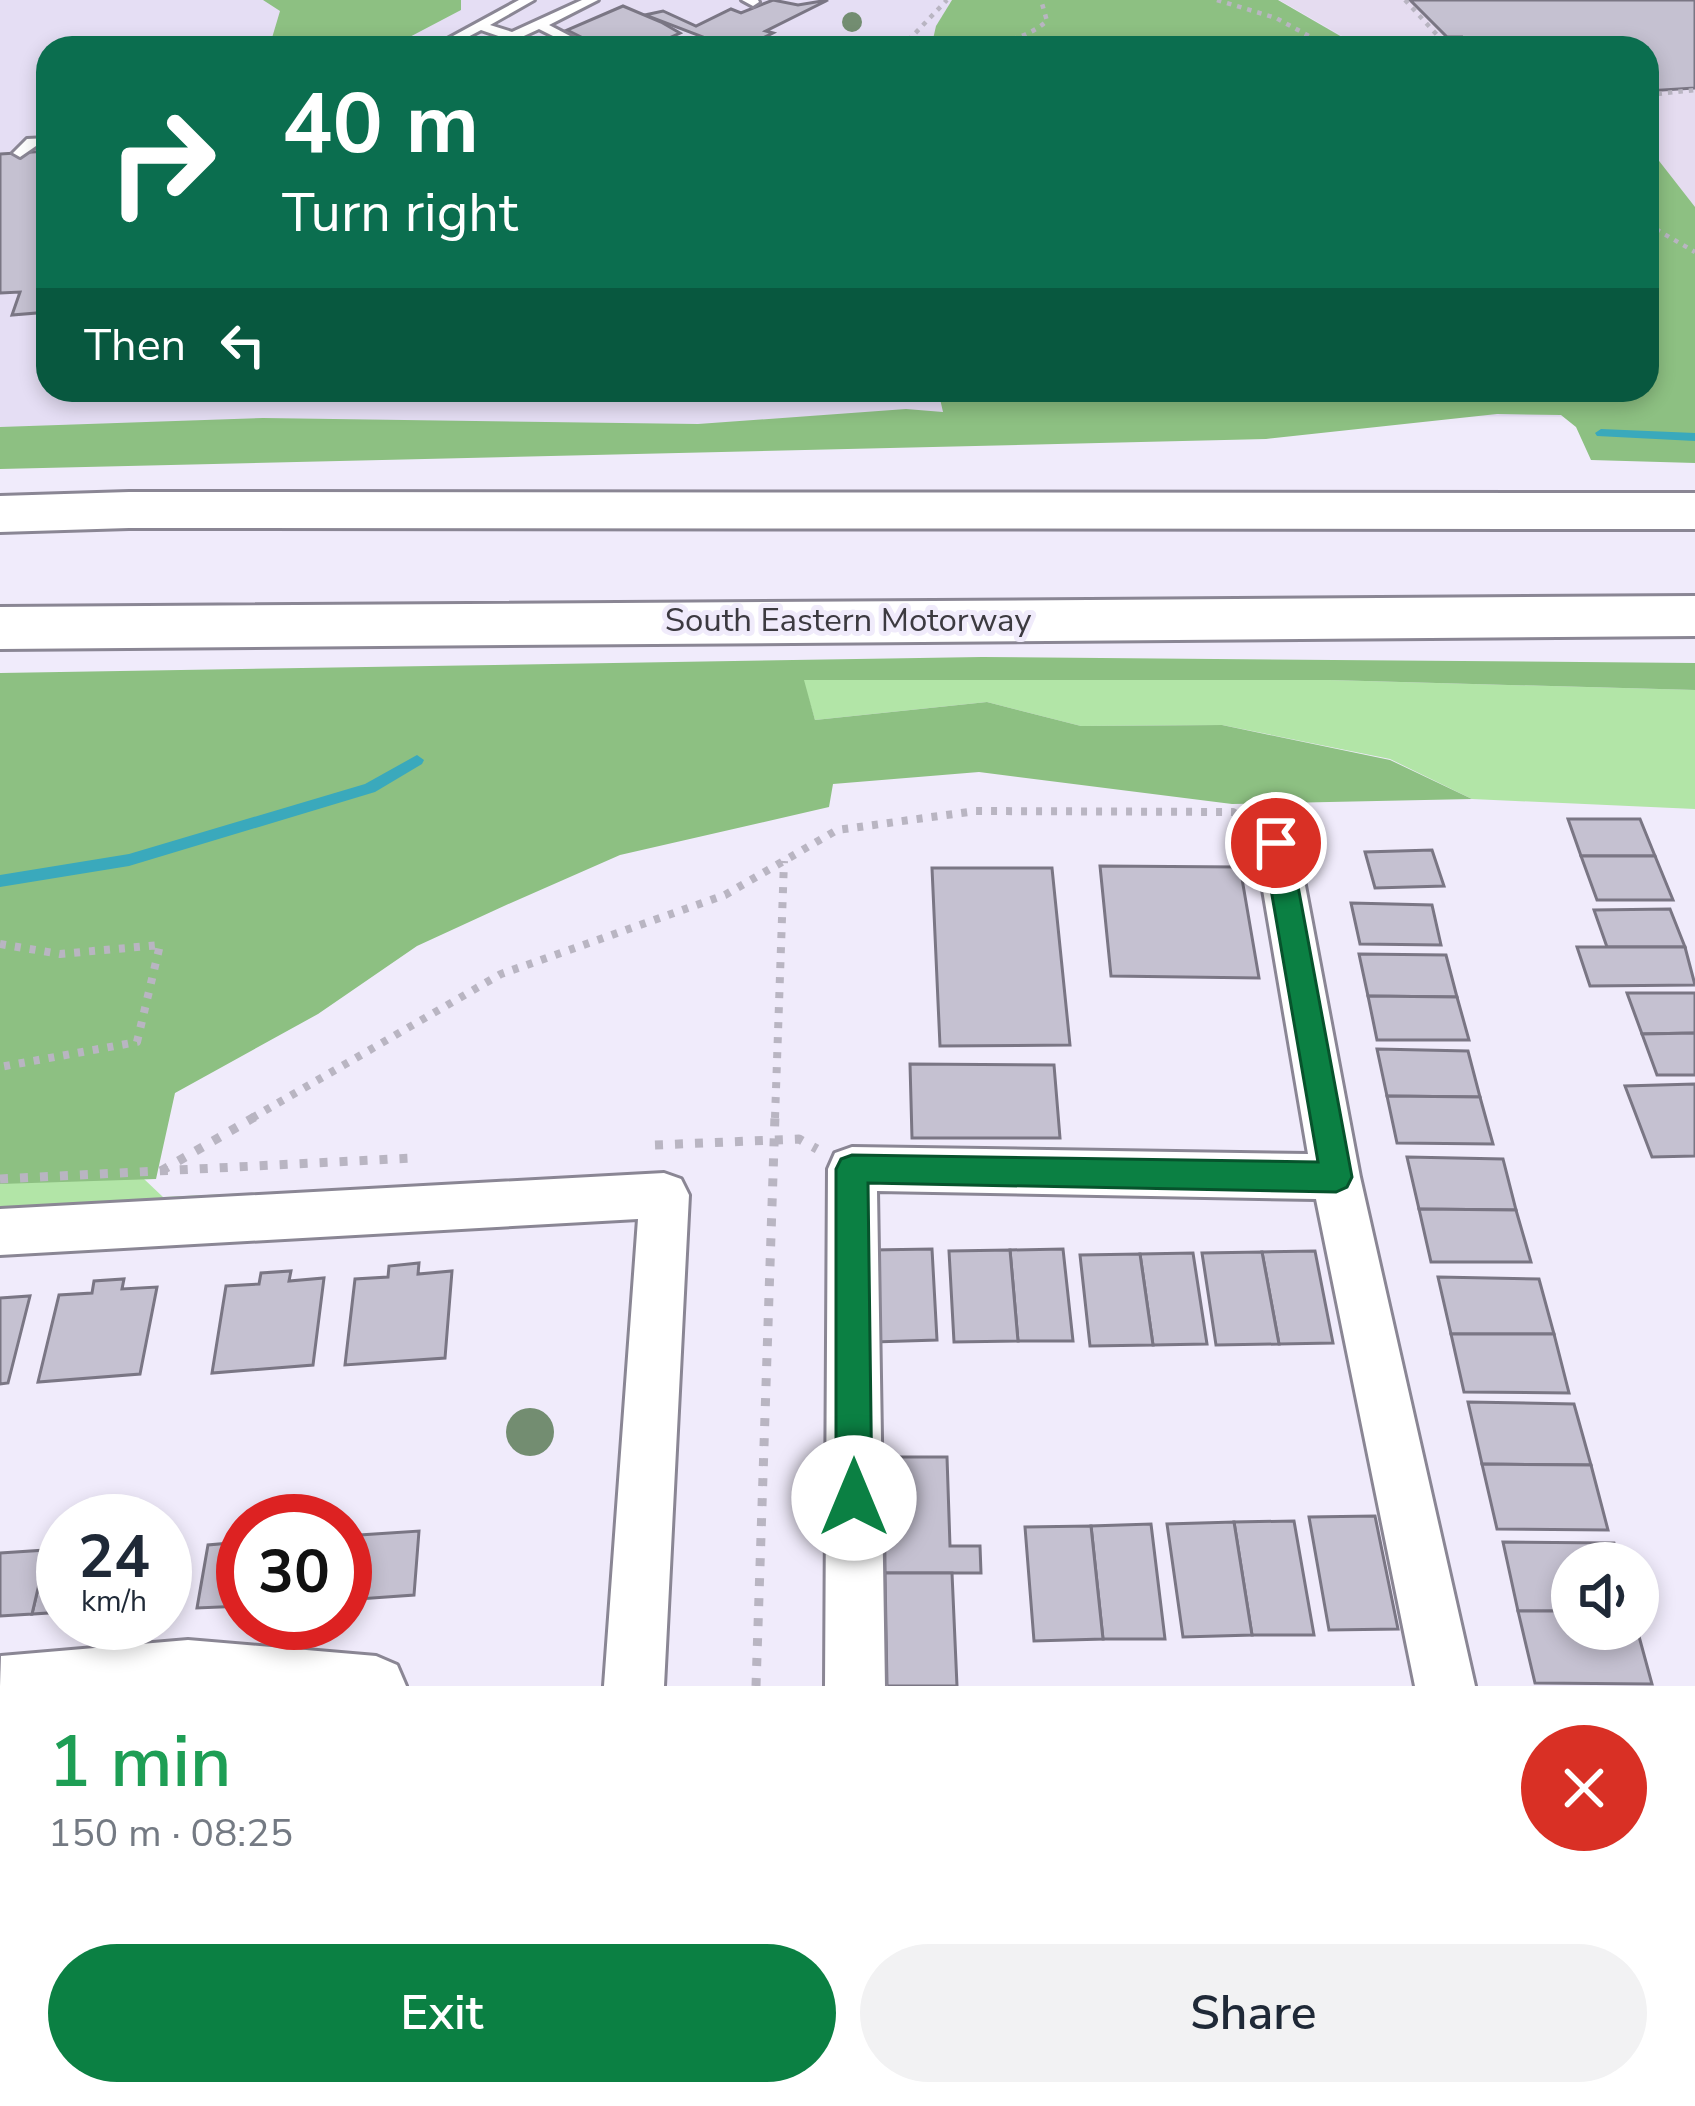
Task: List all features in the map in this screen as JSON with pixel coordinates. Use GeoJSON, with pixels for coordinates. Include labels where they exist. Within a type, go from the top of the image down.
{"type":"FeatureCollection","features":[{"type":"Feature","properties":{"kind":"highway"},"geometry":{"type":"LineString","coordinates":[[0,514],[129,510],[1695,511]]}},
{"type":"Feature","properties":{"kind":"highway","name":"South Eastern Motorway"},"geometry":{"type":"LineString","coordinates":[[0,628],[1695,616]]}},
{"type":"Feature","properties":{"kind":"street"},"geometry":{"type":"LineString","coordinates":[[1276,843],[1336,1177],[1445,1686]]}},
{"type":"Feature","properties":{"kind":"street"},"geometry":{"type":"LineString","coordinates":[[856,1686],[852,1169],[1336,1177]]}},
{"type":"Feature","properties":{"kind":"street"},"geometry":{"type":"LineString","coordinates":[[0,1232],[664,1195],[634,1686]]}},
{"type":"Feature","properties":{"kind":"street"},"geometry":{"type":"LineString","coordinates":[[1,1686],[188,1670],[376,1686]]}},
{"type":"Feature","properties":{"kind":"lane"},"geometry":{"type":"LineString","coordinates":[[459,36],[528,0]]}},
{"type":"Feature","properties":{"kind":"lane"},"geometry":{"type":"LineString","coordinates":[[525,36],[592,0]]}},
{"type":"Feature","properties":{"kind":"lane"},"geometry":{"type":"LineString","coordinates":[[480,25],[504,36]]}},
{"type":"Feature","properties":{"kind":"lane"},"geometry":{"type":"LineString","coordinates":[[540,25],[558,36]]}},
{"type":"Feature","properties":{"kind":"lane"},"geometry":{"type":"LineString","coordinates":[[20,153],[36,142]]}},
{"type":"Feature","properties":{"kind":"path"},"geometry":{"type":"LineString","coordinates":[[913,36],[947,0]]}},
{"type":"Feature","properties":{"kind":"path"},"geometry":{"type":"LineString","coordinates":[[1013,36],[1035,32],[1047,21],[1041,0]]}},
{"type":"Feature","properties":{"kind":"path"},"geometry":{"type":"LineString","coordinates":[[1217,0],[1276,18],[1309,36]]}},
{"type":"Feature","properties":{"kind":"path"},"geometry":{"type":"LineString","coordinates":[[1405,0],[1438,36]]}},
{"type":"Feature","properties":{"kind":"path"},"geometry":{"type":"LineString","coordinates":[[1659,94],[1695,90]]}},
{"type":"Feature","properties":{"kind":"path"},"geometry":{"type":"LineString","coordinates":[[1659,231],[1695,252]]}},
{"type":"Feature","properties":{"kind":"path"},"geometry":{"type":"LineString","coordinates":[[161,1171],[501,974],[725,895],[837,830],[976,812],[1234,812],[1276,843]]}},
{"type":"Feature","properties":{"kind":"path"},"geometry":{"type":"LineString","coordinates":[[756,1686],[784,861]]}},
{"type":"Feature","properties":{"kind":"path"},"geometry":{"type":"LineString","coordinates":[[0,944],[60,954],[160,945],[137,1042],[0,1067]]}},
{"type":"Feature","properties":{"kind":"shaded area"},"geometry":{"type":"Polygon","coordinates":[[[0,0],[1278,0],[1342,36],[36,36],[36,402],[1659,402],[1659,397],[1695,417],[1107,415],[0,447],[0,0]]]}},
{"type":"Feature","properties":{"kind":"shaded area"},"geometry":{"type":"Polygon","coordinates":[[[1279,0],[1695,0],[1695,238],[1659,218],[1659,36],[1342,36],[1279,0]]]}},
{"type":"Feature","properties":{"kind":"green space"},"geometry":{"type":"Polygon","coordinates":[[[263,0],[461,0],[461,10],[412,36],[273,36],[280,11],[263,0]]]}},
{"type":"Feature","properties":{"kind":"green space"},"geometry":{"type":"Polygon","coordinates":[[[952,0],[1278,0],[1340,36],[934,36],[952,0]]]}},
{"type":"Feature","properties":{"kind":"green space"},"geometry":{"type":"Polygon","coordinates":[[[1659,161],[1695,207],[1695,463],[1591,460],[1576,427],[1561,415],[1497,414],[1266,439],[0,469],[0,427],[263,418],[698,424],[906,409],[943,412],[941,402],[1659,402],[1659,161]]]}},
{"type":"Feature","properties":{"kind":"green space"},"geometry":{"type":"Polygon","coordinates":[[[982,657],[1695,663],[1695,690],[1329,680],[804,680],[815,720],[987,702],[1081,726],[1222,725],[1390,760],[1472,799],[1232,804],[979,772],[833,784],[829,807],[620,855],[417,946],[318,1014],[175,1093],[156,1179],[0,1184],[0,673],[982,657]]]}},
{"type":"Feature","properties":{"kind":"green space"},"geometry":{"type":"Polygon","coordinates":[[[803,680],[1329,680],[1695,690],[1695,809],[1472,799],[1390,759],[1222,725],[1081,726],[987,702],[815,720],[803,680]]]}},
{"type":"Feature","properties":{"kind":"green space"},"geometry":{"type":"Polygon","coordinates":[[[0,1161],[144,1179],[163,1197],[511,1181],[510,1193],[0,1227],[0,1161]]]}},
{"type":"Feature","properties":{"kind":"building"},"geometry":{"type":"Polygon","coordinates":[[[773,0],[798,5],[828,0],[766,31],[773,33],[767,36],[700,36],[645,15],[663,11],[696,26],[731,9],[741,13],[773,0]]]}},
{"type":"Feature","properties":{"kind":"building"},"geometry":{"type":"Polygon","coordinates":[[[1410,0],[1695,0],[1695,88],[1659,90],[1659,36],[1446,36],[1410,0]]]}},
{"type":"Feature","properties":{"kind":"building"},"geometry":{"type":"Polygon","coordinates":[[[623,6],[680,33],[579,36],[567,30],[623,6]]]}},
{"type":"Feature","properties":{"kind":"building"},"geometry":{"type":"Polygon","coordinates":[[[36,152],[36,313],[12,315],[20,292],[0,293],[0,154],[36,152]]]}},
{"type":"Feature","properties":{"kind":"building"},"geometry":{"type":"Polygon","coordinates":[[[1568,819],[1640,819],[1655,856],[1581,856],[1568,819]]]}},
{"type":"Feature","properties":{"kind":"building"},"geometry":{"type":"Polygon","coordinates":[[[1432,850],[1444,886],[1375,888],[1365,852],[1432,850]]]}},
{"type":"Feature","properties":{"kind":"building"},"geometry":{"type":"Polygon","coordinates":[[[1581,856],[1655,856],[1673,900],[1597,900],[1581,856]]]}},
{"type":"Feature","properties":{"kind":"building"},"geometry":{"type":"Polygon","coordinates":[[[1100,866],[1240,867],[1259,978],[1111,976],[1100,866]]]}},
{"type":"Feature","properties":{"kind":"building"},"geometry":{"type":"Polygon","coordinates":[[[932,868],[1052,868],[1070,1045],[940,1046],[932,868]]]}},
{"type":"Feature","properties":{"kind":"building"},"geometry":{"type":"Polygon","coordinates":[[[1351,903],[1432,905],[1441,945],[1360,944],[1351,903]]]}},
{"type":"Feature","properties":{"kind":"building"},"geometry":{"type":"Polygon","coordinates":[[[1670,909],[1685,947],[1607,947],[1594,910],[1670,909]]]}},
{"type":"Feature","properties":{"kind":"building"},"geometry":{"type":"Polygon","coordinates":[[[1577,947],[1685,947],[1695,985],[1590,986],[1577,947]]]}},
{"type":"Feature","properties":{"kind":"building"},"geometry":{"type":"Polygon","coordinates":[[[1359,954],[1446,955],[1457,997],[1368,996],[1359,954]]]}},
{"type":"Feature","properties":{"kind":"building"},"geometry":{"type":"Polygon","coordinates":[[[1627,993],[1695,993],[1695,1033],[1642,1034],[1627,993]]]}},
{"type":"Feature","properties":{"kind":"building"},"geometry":{"type":"Polygon","coordinates":[[[1368,996],[1457,997],[1469,1040],[1377,1040],[1368,996]]]}},
{"type":"Feature","properties":{"kind":"building"},"geometry":{"type":"Polygon","coordinates":[[[1695,1033],[1695,1075],[1657,1075],[1642,1034],[1695,1033]]]}},
{"type":"Feature","properties":{"kind":"building"},"geometry":{"type":"Polygon","coordinates":[[[1377,1049],[1468,1051],[1480,1097],[1387,1096],[1377,1049]]]}},
{"type":"Feature","properties":{"kind":"building"},"geometry":{"type":"Polygon","coordinates":[[[910,1064],[1054,1065],[1060,1138],[912,1138],[910,1064]]]}},
{"type":"Feature","properties":{"kind":"building"},"geometry":{"type":"Polygon","coordinates":[[[1695,1084],[1695,1156],[1652,1157],[1625,1086],[1695,1084]]]}},
{"type":"Feature","properties":{"kind":"building"},"geometry":{"type":"Polygon","coordinates":[[[1387,1096],[1480,1097],[1493,1144],[1397,1143],[1387,1096]]]}},
{"type":"Feature","properties":{"kind":"building"},"geometry":{"type":"Polygon","coordinates":[[[1407,1157],[1503,1159],[1516,1210],[1419,1209],[1407,1157]]]}},
{"type":"Feature","properties":{"kind":"building"},"geometry":{"type":"Polygon","coordinates":[[[1419,1209],[1516,1210],[1531,1262],[1431,1262],[1419,1209]]]}},
{"type":"Feature","properties":{"kind":"building"},"geometry":{"type":"Polygon","coordinates":[[[932,1249],[937,1340],[874,1342],[872,1250],[932,1249]]]}},
{"type":"Feature","properties":{"kind":"building"},"geometry":{"type":"Polygon","coordinates":[[[1063,1249],[1073,1341],[1018,1341],[1010,1250],[1063,1249]]]}},
{"type":"Feature","properties":{"kind":"building"},"geometry":{"type":"Polygon","coordinates":[[[1010,1250],[1018,1341],[954,1342],[949,1251],[1010,1250]]]}},
{"type":"Feature","properties":{"kind":"building"},"geometry":{"type":"Polygon","coordinates":[[[1315,1251],[1333,1343],[1279,1344],[1262,1252],[1315,1251]]]}},
{"type":"Feature","properties":{"kind":"building"},"geometry":{"type":"Polygon","coordinates":[[[1262,1252],[1279,1344],[1216,1345],[1202,1253],[1262,1252]]]}},
{"type":"Feature","properties":{"kind":"building"},"geometry":{"type":"Polygon","coordinates":[[[1193,1253],[1207,1344],[1153,1345],[1140,1254],[1193,1253]]]}},
{"type":"Feature","properties":{"kind":"building"},"geometry":{"type":"Polygon","coordinates":[[[1140,1254],[1153,1345],[1090,1346],[1080,1255],[1140,1254]]]}},
{"type":"Feature","properties":{"kind":"building"},"geometry":{"type":"Polygon","coordinates":[[[419,1263],[418,1274],[452,1271],[445,1358],[345,1365],[355,1279],[388,1277],[389,1266],[419,1263]]]}},
{"type":"Feature","properties":{"kind":"building"},"geometry":{"type":"Polygon","coordinates":[[[291,1271],[289,1281],[324,1278],[313,1365],[212,1373],[226,1286],[259,1284],[261,1273],[291,1271]]]}},
{"type":"Feature","properties":{"kind":"building"},"geometry":{"type":"Polygon","coordinates":[[[1438,1277],[1539,1279],[1554,1334],[1451,1334],[1438,1277]]]}},
{"type":"Feature","properties":{"kind":"building"},"geometry":{"type":"Polygon","coordinates":[[[124,1279],[122,1289],[157,1287],[140,1374],[38,1382],[59,1295],[92,1293],[94,1281],[124,1279]]]}},
{"type":"Feature","properties":{"kind":"building"},"geometry":{"type":"Polygon","coordinates":[[[30,1296],[8,1383],[0,1384],[0,1298],[30,1296]]]}},
{"type":"Feature","properties":{"kind":"building"},"geometry":{"type":"Polygon","coordinates":[[[1451,1334],[1554,1334],[1569,1393],[1464,1392],[1451,1334]]]}},
{"type":"Feature","properties":{"kind":"building"},"geometry":{"type":"Polygon","coordinates":[[[1468,1402],[1574,1404],[1591,1465],[1482,1464],[1468,1402]]]}},
{"type":"Feature","properties":{"kind":"building"},"geometry":{"type":"Polygon","coordinates":[[[884,1457],[947,1457],[950,1546],[980,1546],[981,1573],[885,1573],[884,1457]]]}},
{"type":"Feature","properties":{"kind":"building"},"geometry":{"type":"Polygon","coordinates":[[[1482,1464],[1591,1465],[1608,1530],[1497,1529],[1482,1464]]]}},
{"type":"Feature","properties":{"kind":"building"},"geometry":{"type":"Polygon","coordinates":[[[1375,1516],[1398,1629],[1329,1630],[1309,1517],[1375,1516]]]}},
{"type":"Feature","properties":{"kind":"building"},"geometry":{"type":"Polygon","coordinates":[[[1294,1521],[1314,1635],[1252,1635],[1234,1522],[1294,1521]]]}},
{"type":"Feature","properties":{"kind":"building"},"geometry":{"type":"Polygon","coordinates":[[[1234,1522],[1252,1635],[1183,1637],[1167,1524],[1234,1522]]]}},
{"type":"Feature","properties":{"kind":"building"},"geometry":{"type":"Polygon","coordinates":[[[1151,1524],[1165,1639],[1103,1639],[1091,1526],[1151,1524]]]}},
{"type":"Feature","properties":{"kind":"building"},"geometry":{"type":"Polygon","coordinates":[[[1091,1526],[1103,1639],[1034,1641],[1025,1527],[1091,1526]]]}},
{"type":"Feature","properties":{"kind":"building"},"geometry":{"type":"Polygon","coordinates":[[[419,1531],[414,1595],[372,1598],[372,1534],[419,1531]]]}},
{"type":"Feature","properties":{"kind":"building"},"geometry":{"type":"Polygon","coordinates":[[[1503,1542],[1551,1542],[1551,1611],[1518,1611],[1503,1542]]]}},
{"type":"Feature","properties":{"kind":"building"},"geometry":{"type":"Polygon","coordinates":[[[216,1544],[216,1607],[197,1608],[208,1545],[216,1544]]]}},
{"type":"Feature","properties":{"kind":"building"},"geometry":{"type":"Polygon","coordinates":[[[36,1551],[32,1614],[0,1616],[0,1553],[36,1551]]]}},
{"type":"Feature","properties":{"kind":"building"},"geometry":{"type":"Polygon","coordinates":[[[885,1573],[952,1573],[957,1686],[887,1686],[885,1573]]]}},
{"type":"Feature","properties":{"kind":"building"},"geometry":{"type":"Polygon","coordinates":[[[1518,1611],[1551,1611],[1551,1650],[1643,1650],[1652,1684],[1535,1683],[1518,1611]]]}},
{"type":"Feature","properties":{"kind":"waterway"},"geometry":{"type":"LineString","coordinates":[[1601,433],[1695,437]]}},
{"type":"Feature","properties":{"kind":"waterway"},"geometry":{"type":"LineString","coordinates":[[0,881],[129,860],[370,788],[417,760]]}},
{"type":"Feature","properties":{"kind":"route"},"geometry":{"type":"LineString","coordinates":[[854,1498],[852,1169],[1336,1177],[1276,843]]}}]}
